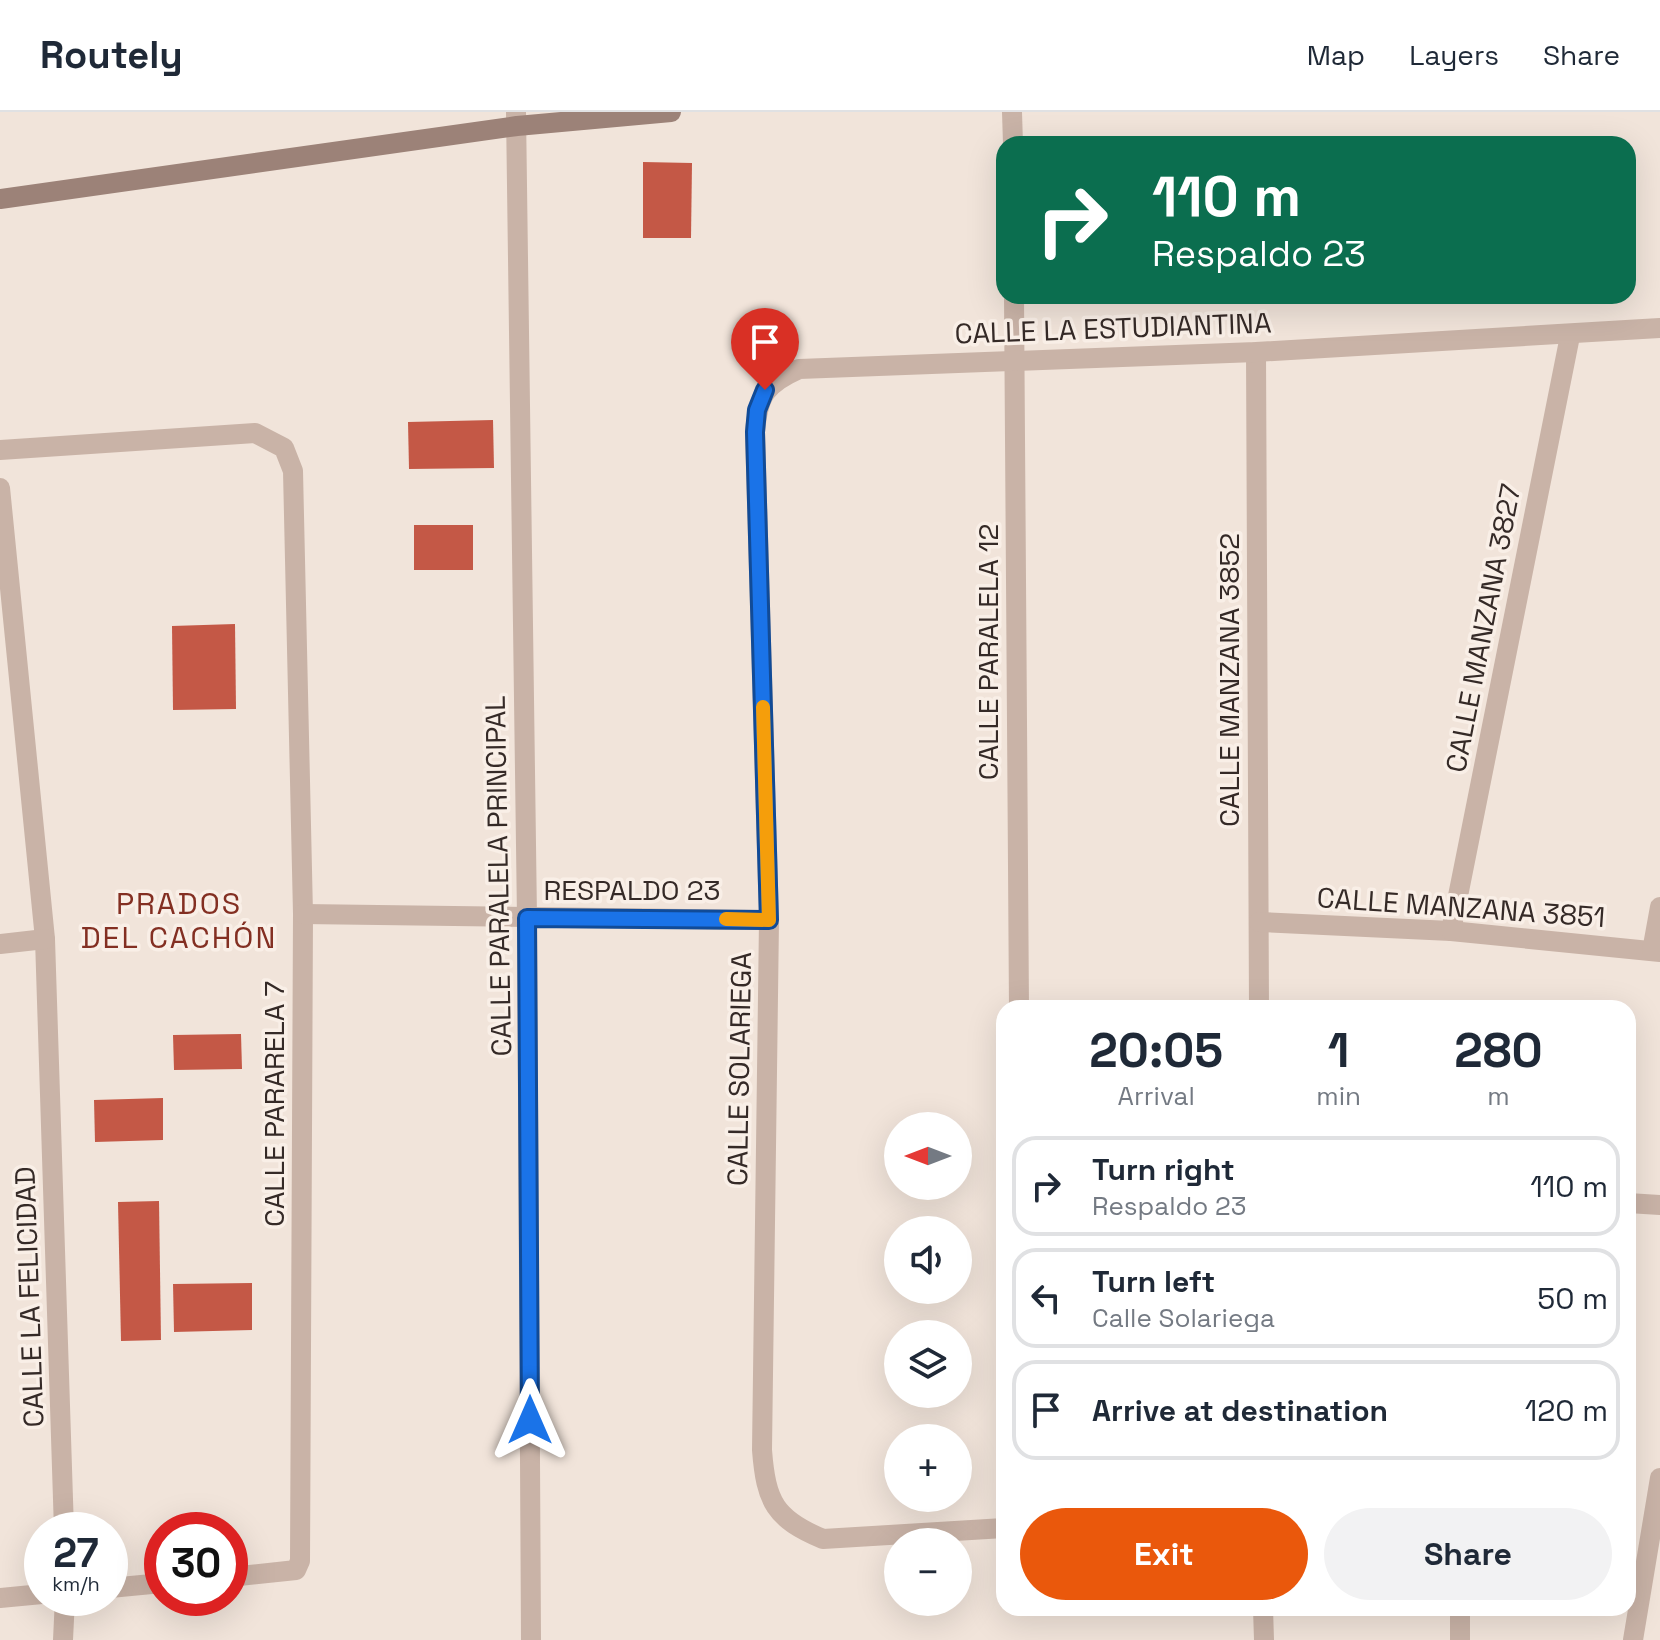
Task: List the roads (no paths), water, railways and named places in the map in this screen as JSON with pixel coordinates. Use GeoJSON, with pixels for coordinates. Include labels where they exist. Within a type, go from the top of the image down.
{"type":"FeatureCollection","features":[{"type":"Feature","properties":{"kind":"main road"},"geometry":{"type":"LineString","coordinates":[[0,199],[516,119],[671,112]]}},
{"type":"Feature","properties":{"kind":"street"},"geometry":{"type":"LineString","coordinates":[[1012,112],[1013,136]]}},
{"type":"Feature","properties":{"kind":"street","name":"CALLE PARALELA PRINCIPAL"},"geometry":{"type":"LineString","coordinates":[[516,119],[527,918],[531,1640]]}},
{"type":"Feature","properties":{"kind":"street","name":"CALLE PARALELA 12"},"geometry":{"type":"LineString","coordinates":[[1014,304],[1019,1000]]}},
{"type":"Feature","properties":{"kind":"street","name":"CALLE LA ESTUDIANTINA"},"geometry":{"type":"LineString","coordinates":[[765,390],[779,377],[799,369],[1256,352],[1570,336],[1660,328]]}},
{"type":"Feature","properties":{"kind":"street","name":"CALLE MANZANA 3827"},"geometry":{"type":"LineString","coordinates":[[1451,931],[1570,336]]}},
{"type":"Feature","properties":{"kind":"street","name":"CALLE MANZANA 3852"},"geometry":{"type":"LineString","coordinates":[[1256,352],[1259,1000]]}},
{"type":"Feature","properties":{"kind":"street","name":"CALLE SOLARIEGA"},"geometry":{"type":"LineString","coordinates":[[765,390],[757,410],[755,432],[769,920],[764,1482],[775,1509],[795,1528],[823,1539],[996,1528]]}},
{"type":"Feature","properties":{"kind":"street","name":"CALLE PARARELA 7"},"geometry":{"type":"LineString","coordinates":[[0,450],[255,433],[284,448],[293,471],[303,914],[300,1561],[296,1570],[248,1575]]}},
{"type":"Feature","properties":{"kind":"street","name":"CALLE LA FELICIDAD"},"geometry":{"type":"LineString","coordinates":[[0,488],[45,939],[63,1512]]}},
{"type":"Feature","properties":{"kind":"street"},"geometry":{"type":"LineString","coordinates":[[1656,951],[1660,907]]}},
{"type":"Feature","properties":{"kind":"street","name":"RESPALDO 23"},"geometry":{"type":"LineString","coordinates":[[303,914],[769,920]]}},
{"type":"Feature","properties":{"kind":"street","name":"CALLE MANZANA 3851"},"geometry":{"type":"LineString","coordinates":[[1259,922],[1451,931],[1656,951]]}},
{"type":"Feature","properties":{"kind":"street"},"geometry":{"type":"LineString","coordinates":[[0,944],[45,939]]}},
{"type":"Feature","properties":{"kind":"street"},"geometry":{"type":"LineString","coordinates":[[1636,1204],[1660,1205]]}},
{"type":"Feature","properties":{"kind":"street"},"geometry":{"type":"LineString","coordinates":[[1633,1640],[1657,1518],[1660,1478]]}},
{"type":"Feature","properties":{"kind":"street"},"geometry":{"type":"LineString","coordinates":[[0,1598],[24,1596]]}},
{"type":"Feature","properties":{"kind":"street"},"geometry":{"type":"LineString","coordinates":[[63,1640],[64,1616]]}},
{"type":"Feature","properties":{"kind":"street"},"geometry":{"type":"LineString","coordinates":[[1263,1616],[1264,1640]]}},
{"type":"Feature","properties":{"kind":"street"},"geometry":{"type":"LineString","coordinates":[[1460,1616],[1460,1640]]}},
{"type":"Feature","properties":{"kind":"district","name":"PRADOS DEL CACHÓN"},"geometry":{"type":"Point","coordinates":[179,921]}}]}
